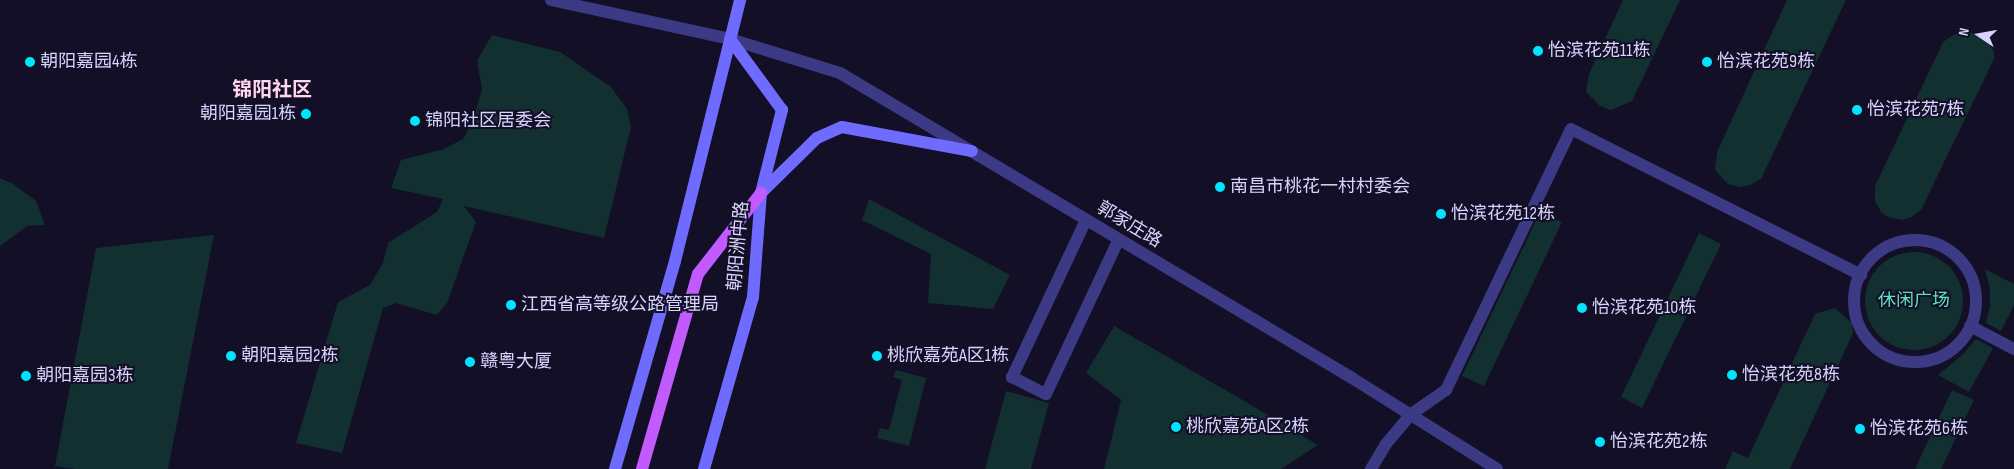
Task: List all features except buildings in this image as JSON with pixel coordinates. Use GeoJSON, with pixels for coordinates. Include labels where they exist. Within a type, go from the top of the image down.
{"type":"FeatureCollection","features":[{"type":"Feature","properties":{"kind":"main road"},"geometry":{"type":"LineString","coordinates":[[615,469],[675,262],[740,0]]}},
{"type":"Feature","properties":{"kind":"main road","name":"朝阳洲中路"},"geometry":{"type":"LineString","coordinates":[[704,469],[753,297],[761,193],[782,110],[730,39]]}},
{"type":"Feature","properties":{"kind":"main road"},"geometry":{"type":"LineString","coordinates":[[642,469],[698,274],[761,193],[817,138],[842,127],[972,151]]}},
{"type":"Feature","properties":{"kind":"street","name":"郭家庄路"},"geometry":{"type":"LineString","coordinates":[[550,0],[730,39],[840,73],[1119,239],[1497,469]]}},
{"type":"Feature","properties":{"kind":"street"},"geometry":{"type":"LineString","coordinates":[[1372,469],[1386,444],[1410,415],[1446,390],[1571,129],[1861,275]]}},
{"type":"Feature","properties":{"kind":"street"},"geometry":{"type":"LineString","coordinates":[[1086,220],[1012,378],[1046,394],[1119,239]]}},
{"type":"Feature","properties":{"kind":"street"},"geometry":{"type":"LineString","coordinates":[[1915,240],[1935,243],[1952,253],[1966,268],[1974,287],[1976,307],[1970,326],[1959,343],[1943,355],[1924,362],[1904,361],[1885,355],[1870,342],[1859,326],[1854,306],[1856,286],[1864,268],[1878,253],[1895,243],[1915,240]]}},
{"type":"Feature","properties":{"kind":"street"},"geometry":{"type":"LineString","coordinates":[[1970,326],[2014,349]]}},
{"type":"Feature","properties":{"kind":"green space"},"geometry":{"type":"Polygon","coordinates":[[[1623,0],[1680,0],[1632,101],[1611,110],[1600,106],[1586,92],[1589,74],[1623,0]]]}},
{"type":"Feature","properties":{"kind":"green space"},"geometry":{"type":"Polygon","coordinates":[[[1787,0],[1846,0],[1761,179],[1750,185],[1740,187],[1728,184],[1715,170],[1717,152],[1787,0]]]}},
{"type":"Feature","properties":{"kind":"green space"},"geometry":{"type":"Polygon","coordinates":[[[1968,32],[1979,34],[1987,39],[1994,52],[1994,59],[1921,210],[1912,217],[1903,220],[1888,217],[1881,212],[1875,201],[1875,186],[1943,42],[1955,34],[1968,32]]]}},
{"type":"Feature","properties":{"kind":"green space"},"geometry":{"type":"Polygon","coordinates":[[[492,35],[560,52],[611,87],[627,109],[631,127],[604,238],[464,206],[476,222],[447,303],[437,315],[396,303],[383,308],[342,453],[296,443],[338,302],[370,285],[383,263],[388,243],[437,212],[443,199],[391,188],[401,160],[444,149],[463,139],[473,121],[482,89],[477,61],[492,35]]]}},
{"type":"Feature","properties":{"kind":"green space"},"geometry":{"type":"Polygon","coordinates":[[[0,178],[13,184],[36,201],[45,225],[27,226],[0,246],[0,178]]]}},
{"type":"Feature","properties":{"kind":"green space"},"geometry":{"type":"Polygon","coordinates":[[[869,199],[1010,275],[993,309],[928,303],[931,254],[862,220],[869,199]]]}},
{"type":"Feature","properties":{"kind":"green space"},"geometry":{"type":"Polygon","coordinates":[[[1540,212],[1562,222],[1484,386],[1462,376],[1540,212]]]}},
{"type":"Feature","properties":{"kind":"green space"},"geometry":{"type":"Polygon","coordinates":[[[1699,233],[1721,244],[1642,408],[1621,397],[1699,233]]]}},
{"type":"Feature","properties":{"kind":"green space"},"geometry":{"type":"Polygon","coordinates":[[[214,235],[168,469],[75,469],[55,466],[96,248],[214,235]]]}},
{"type":"Feature","properties":{"kind":"green space","name":"休闲广场"},"geometry":{"type":"Polygon","coordinates":[[[1914,252],[1933,256],[1949,266],[1959,282],[1963,301],[1959,320],[1949,336],[1933,346],[1914,350],[1895,346],[1879,336],[1869,320],[1865,301],[1869,282],[1879,266],[1895,256],[1914,252]]]}},
{"type":"Feature","properties":{"kind":"green space"},"geometry":{"type":"Polygon","coordinates":[[[1985,269],[2014,284],[2014,305],[2001,331],[1986,323],[1990,306],[1990,289],[1985,269]]]}},
{"type":"Feature","properties":{"kind":"green space"},"geometry":{"type":"Polygon","coordinates":[[[1835,308],[1852,323],[1853,333],[1790,469],[1725,469],[1733,451],[1748,458],[1815,314],[1835,308]]]}},
{"type":"Feature","properties":{"kind":"green space"},"geometry":{"type":"Polygon","coordinates":[[[1114,326],[1318,445],[1281,469],[1104,469],[1121,400],[1086,373],[1114,326]]]}},
{"type":"Feature","properties":{"kind":"green space"},"geometry":{"type":"Polygon","coordinates":[[[1976,339],[1993,348],[1969,392],[1938,375],[1962,355],[1976,339]]]}},
{"type":"Feature","properties":{"kind":"green space"},"geometry":{"type":"Polygon","coordinates":[[[896,370],[926,378],[909,446],[877,438],[880,428],[889,430],[902,380],[893,377],[896,370]]]}},
{"type":"Feature","properties":{"kind":"green space"},"geometry":{"type":"Polygon","coordinates":[[[1952,390],[1974,400],[1941,469],[1915,469],[1952,390]]]}},
{"type":"Feature","properties":{"kind":"green space"},"geometry":{"type":"Polygon","coordinates":[[[1006,391],[1049,403],[1031,469],[985,469],[1006,391]]]}},
{"type":"Feature","properties":{"kind":"place","name":"怡滨花苑11栋"},"geometry":{"type":"Point","coordinates":[1538,51]}},
{"type":"Feature","properties":{"kind":"place","name":"朝阳嘉园4栋"},"geometry":{"type":"Point","coordinates":[30,62]}},
{"type":"Feature","properties":{"kind":"place","name":"怡滨花苑9栋"},"geometry":{"type":"Point","coordinates":[1707,62]}},
{"type":"Feature","properties":{"kind":"place","name":"怡滨花苑7栋"},"geometry":{"type":"Point","coordinates":[1857,110]}},
{"type":"Feature","properties":{"kind":"place","name":"朝阳嘉园1栋"},"geometry":{"type":"Point","coordinates":[306,114]}},
{"type":"Feature","properties":{"kind":"place","name":"锦阳社区居委会"},"geometry":{"type":"Point","coordinates":[415,121]}},
{"type":"Feature","properties":{"kind":"place","name":"南昌市桃花一村村委会"},"geometry":{"type":"Point","coordinates":[1220,187]}},
{"type":"Feature","properties":{"kind":"place","name":"怡滨花苑12栋"},"geometry":{"type":"Point","coordinates":[1441,214]}},
{"type":"Feature","properties":{"kind":"place","name":"江西省高等级公路管理局"},"geometry":{"type":"Point","coordinates":[511,305]}},
{"type":"Feature","properties":{"kind":"place","name":"怡滨花苑10栋"},"geometry":{"type":"Point","coordinates":[1582,308]}},
{"type":"Feature","properties":{"kind":"place","name":"朝阳嘉园2栋"},"geometry":{"type":"Point","coordinates":[231,356]}},
{"type":"Feature","properties":{"kind":"place","name":"桃欣嘉苑A区1栋"},"geometry":{"type":"Point","coordinates":[877,356]}},
{"type":"Feature","properties":{"kind":"place","name":"赣粤大厦"},"geometry":{"type":"Point","coordinates":[470,362]}},
{"type":"Feature","properties":{"kind":"place","name":"怡滨花苑8栋"},"geometry":{"type":"Point","coordinates":[1732,375]}},
{"type":"Feature","properties":{"kind":"place","name":"朝阳嘉园3栋"},"geometry":{"type":"Point","coordinates":[26,376]}},
{"type":"Feature","properties":{"kind":"place","name":"桃欣嘉苑A区2栋"},"geometry":{"type":"Point","coordinates":[1176,427]}},
{"type":"Feature","properties":{"kind":"place","name":"怡滨花苑6栋"},"geometry":{"type":"Point","coordinates":[1860,429]}},
{"type":"Feature","properties":{"kind":"place","name":"怡滨花苑2栋"},"geometry":{"type":"Point","coordinates":[1600,442]}},
{"type":"Feature","properties":{"kind":"district","name":"锦阳社区"},"geometry":{"type":"Point","coordinates":[272,90]}}]}
